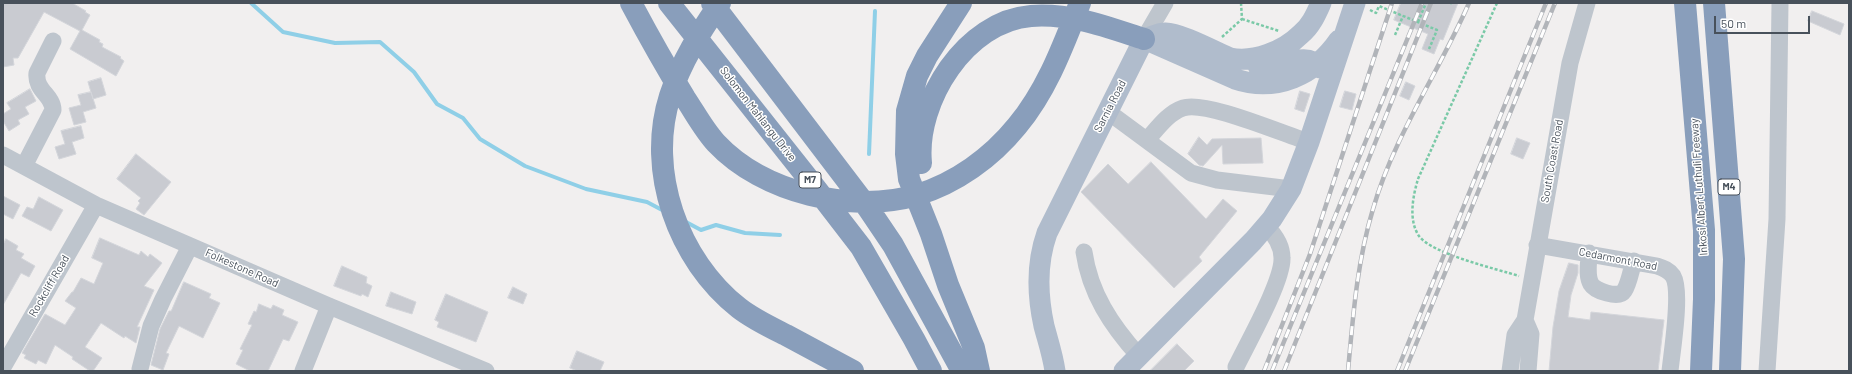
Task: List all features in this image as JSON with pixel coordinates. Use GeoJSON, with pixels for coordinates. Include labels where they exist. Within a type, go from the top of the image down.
{"type":"FeatureCollection","features":[{"type":"Feature","properties":{"kind":"highway"},"geometry":{"type":"LineString","coordinates":[[631,3],[657,52],[699,120],[716,143],[742,165],[765,179],[795,191],[822,198],[864,201],[916,195],[934,189],[959,176],[986,157],[1017,126],[1032,106],[1057,61],[1080,3]]}},
{"type":"Feature","properties":{"kind":"highway","name":"Solomon Mahlangu Drive"},"geometry":{"type":"LineString","coordinates":[[669,3],[861,247],[931,371]]}},
{"type":"Feature","properties":{"kind":"highway"},"geometry":{"type":"LineString","coordinates":[[712,3],[868,208],[893,245],[962,371]]}},
{"type":"Feature","properties":{"kind":"highway"},"geometry":{"type":"LineString","coordinates":[[720,3],[693,44],[678,76],[670,97],[664,125],[662,150],[664,176],[679,231],[703,272],[725,296],[740,309],[766,325],[853,371]]}},
{"type":"Feature","properties":{"kind":"highway"},"geometry":{"type":"LineString","coordinates":[[961,3],[927,56],[917,76],[907,111],[906,154],[909,179],[931,234],[948,285],[974,348],[979,371]]}},
{"type":"Feature","properties":{"kind":"highway","name":"Inkosi Albert Luthuli Freeway"},"geometry":{"type":"LineString","coordinates":[[1685,3],[1704,230],[1704,299],[1701,371]]}},
{"type":"Feature","properties":{"kind":"highway","name":"M4"},"geometry":{"type":"LineString","coordinates":[[1714,3],[1734,259],[1730,371]]}},
{"type":"Feature","properties":{"kind":"highway"},"geometry":{"type":"LineString","coordinates":[[931,234],[920,146],[924,123],[929,105],[946,71],[974,41],[992,29],[1010,21],[1031,16],[1075,18],[1144,39]]}},
{"type":"Feature","properties":{"kind":"main road"},"geometry":{"type":"LineString","coordinates":[[1239,60],[1264,55],[1293,42],[1309,26],[1321,3]]}},
{"type":"Feature","properties":{"kind":"main road"},"geometry":{"type":"LineString","coordinates":[[1128,365],[1253,241],[1266,226],[1291,189],[1309,142],[1323,71],[1332,49],[1346,29],[1355,3]]}},
{"type":"Feature","properties":{"kind":"main road"},"geometry":{"type":"LineString","coordinates":[[1144,39],[1161,33],[1169,33],[1179,35],[1206,48],[1254,66],[1266,67],[1300,59],[1323,71]]}},
{"type":"Feature","properties":{"kind":"main road"},"geometry":{"type":"LineString","coordinates":[[1144,39],[1249,84],[1262,85],[1284,81],[1306,71],[1323,71]]}},
{"type":"Feature","properties":{"kind":"main road","name":"Sarnia Road"},"geometry":{"type":"LineString","coordinates":[[1056,370],[1040,301],[1038,279],[1040,257],[1047,233],[1144,39]]}},
{"type":"Feature","properties":{"kind":"street"},"geometry":{"type":"LineString","coordinates":[[1144,39],[1165,3]]}},
{"type":"Feature","properties":{"kind":"street","name":"South Coast Road"},"geometry":{"type":"LineString","coordinates":[[1510,371],[1515,335],[1525,320],[1570,62],[1587,3]]}},
{"type":"Feature","properties":{"kind":"street"},"geometry":{"type":"LineString","coordinates":[[1767,371],[1777,219],[1780,3]]}},
{"type":"Feature","properties":{"kind":"street"},"geometry":{"type":"LineString","coordinates":[[24,166],[53,110],[53,105],[40,88],[37,79],[37,73],[53,40]]}},
{"type":"Feature","properties":{"kind":"street"},"geometry":{"type":"LineString","coordinates":[[1147,140],[1181,108],[1193,106],[1208,108],[1309,142]]}},
{"type":"Feature","properties":{"kind":"street"},"geometry":{"type":"LineString","coordinates":[[1107,111],[1147,140],[1184,170],[1202,177],[1291,189]]}},
{"type":"Feature","properties":{"kind":"street","name":"Folkestone Road"},"geometry":{"type":"LineString","coordinates":[[3,154],[96,205],[329,306],[486,371]]}},
{"type":"Feature","properties":{"kind":"street","name":"Rockcliff Road"},"geometry":{"type":"LineString","coordinates":[[3,367],[96,205]]}},
{"type":"Feature","properties":{"kind":"street"},"geometry":{"type":"LineString","coordinates":[[1236,368],[1267,302],[1282,264],[1279,244],[1275,236],[1266,226]]}},
{"type":"Feature","properties":{"kind":"street","name":"Cedarmont Road"},"geometry":{"type":"LineString","coordinates":[[1537,245],[1589,253],[1665,269],[1674,278],[1676,300],[1670,371]]}},
{"type":"Feature","properties":{"kind":"street"},"geometry":{"type":"LineString","coordinates":[[140,369],[152,326],[163,299],[190,246]]}},
{"type":"Feature","properties":{"kind":"street"},"geometry":{"type":"LineString","coordinates":[[1084,252],[1086,267],[1096,296],[1110,322],[1128,365]]}},
{"type":"Feature","properties":{"kind":"street"},"geometry":{"type":"LineString","coordinates":[[1589,253],[1588,270],[1591,284],[1598,290],[1614,294],[1620,294],[1625,290],[1634,262]]}},
{"type":"Feature","properties":{"kind":"street"},"geometry":{"type":"LineString","coordinates":[[303,371],[329,306]]}},
{"type":"Feature","properties":{"kind":"street","name":"South Coast Road"},"geometry":{"type":"LineString","coordinates":[[1525,320],[1531,334],[1528,371]]}},
{"type":"Feature","properties":{"kind":"path"},"geometry":{"type":"LineString","coordinates":[[1206,48],[1226,35],[1242,19],[1241,3]]}},
{"type":"Feature","properties":{"kind":"path"},"geometry":{"type":"LineString","coordinates":[[1418,22],[1426,3]]}},
{"type":"Feature","properties":{"kind":"path"},"geometry":{"type":"LineString","coordinates":[[1497,3],[1418,179],[1415,191],[1413,214],[1419,236],[1434,247],[1531,280]]}},
{"type":"Feature","properties":{"kind":"path"},"geometry":{"type":"LineString","coordinates":[[1376,12],[1379,6],[1437,30],[1429,49]]}},
{"type":"Feature","properties":{"kind":"path"},"geometry":{"type":"LineString","coordinates":[[1395,35],[1403,16]]}},
{"type":"Feature","properties":{"kind":"building"},"geometry":{"type":"Polygon","coordinates":[[[3,3],[72,3],[86,11],[85,12],[90,15],[82,30],[100,40],[99,42],[103,44],[102,47],[121,57],[120,58],[124,61],[116,76],[70,49],[80,31],[44,12],[18,58],[13,58],[14,65],[3,67],[3,3]]]}},
{"type":"Feature","properties":{"kind":"building"},"geometry":{"type":"Polygon","coordinates":[[[1401,3],[1458,3],[1443,40],[1440,39],[1434,54],[1422,49],[1428,34],[1394,20],[1401,3]]]}},
{"type":"Feature","properties":{"kind":"building"},"geometry":{"type":"Polygon","coordinates":[[[1812,11],[1844,24],[1840,35],[1808,21],[1812,11]]]}},
{"type":"Feature","properties":{"kind":"building"},"geometry":{"type":"Polygon","coordinates":[[[101,78],[106,95],[93,99],[88,82],[101,78]]]}},
{"type":"Feature","properties":{"kind":"building"},"geometry":{"type":"Polygon","coordinates":[[[1406,82],[1415,86],[1409,100],[1400,96],[1406,82]]]}},
{"type":"Feature","properties":{"kind":"building"},"geometry":{"type":"Polygon","coordinates":[[[30,89],[36,101],[25,107],[29,114],[18,120],[20,124],[9,131],[3,121],[3,114],[11,109],[7,103],[30,89]]]}},
{"type":"Feature","properties":{"kind":"building"},"geometry":{"type":"Polygon","coordinates":[[[1300,91],[1310,94],[1304,112],[1295,109],[1300,91]]]}},
{"type":"Feature","properties":{"kind":"building"},"geometry":{"type":"Polygon","coordinates":[[[1345,91],[1356,94],[1352,110],[1340,107],[1345,91]]]}},
{"type":"Feature","properties":{"kind":"building"},"geometry":{"type":"Polygon","coordinates":[[[91,92],[96,108],[83,112],[86,122],[74,125],[69,108],[81,105],[78,95],[91,92]]]}},
{"type":"Feature","properties":{"kind":"building"},"geometry":{"type":"Polygon","coordinates":[[[81,126],[84,138],[72,142],[76,154],[59,159],[55,147],[65,144],[61,131],[81,126]]]}},
{"type":"Feature","properties":{"kind":"building"},"geometry":{"type":"Polygon","coordinates":[[[1199,137],[1207,145],[1212,139],[1261,138],[1263,163],[1223,164],[1222,145],[1203,166],[1199,165],[1188,154],[1199,137]]]}},
{"type":"Feature","properties":{"kind":"building"},"geometry":{"type":"Polygon","coordinates":[[[1517,138],[1530,143],[1523,159],[1511,154],[1517,138]]]}},
{"type":"Feature","properties":{"kind":"building"},"geometry":{"type":"Polygon","coordinates":[[[136,154],[171,182],[144,215],[136,209],[140,203],[138,201],[141,198],[117,179],[136,154]]]}},
{"type":"Feature","properties":{"kind":"building"},"geometry":{"type":"Polygon","coordinates":[[[1151,162],[1206,219],[1223,199],[1237,211],[1199,257],[1202,261],[1174,288],[1081,192],[1108,164],[1128,184],[1151,162]]]}},
{"type":"Feature","properties":{"kind":"building"},"geometry":{"type":"Polygon","coordinates":[[[3,196],[20,205],[13,219],[3,214],[3,196]]]}},
{"type":"Feature","properties":{"kind":"building"},"geometry":{"type":"Polygon","coordinates":[[[39,197],[63,210],[51,231],[22,216],[27,207],[33,209],[39,197]]]}},
{"type":"Feature","properties":{"kind":"building"},"geometry":{"type":"Polygon","coordinates":[[[100,238],[139,255],[141,251],[148,257],[150,254],[162,263],[144,286],[154,290],[137,327],[140,327],[136,343],[125,336],[124,338],[101,323],[85,347],[102,358],[93,371],[90,371],[72,359],[73,357],[55,345],[46,364],[38,360],[36,364],[24,358],[26,355],[22,353],[45,314],[65,325],[76,308],[65,301],[73,292],[81,278],[94,284],[103,263],[92,258],[100,238]]]}},
{"type":"Feature","properties":{"kind":"building"},"geometry":{"type":"Polygon","coordinates":[[[6,239],[18,246],[16,250],[24,254],[21,258],[35,266],[29,277],[21,273],[3,305],[3,245],[6,239]]]}},
{"type":"Feature","properties":{"kind":"building"},"geometry":{"type":"Polygon","coordinates":[[[1569,263],[1578,265],[1578,273],[1571,295],[1568,317],[1590,320],[1591,312],[1664,320],[1658,371],[1549,371],[1553,327],[1559,291],[1569,263]]]}},
{"type":"Feature","properties":{"kind":"building"},"geometry":{"type":"Polygon","coordinates":[[[342,266],[367,277],[366,283],[372,286],[368,297],[362,294],[361,296],[334,286],[342,266]]]}},
{"type":"Feature","properties":{"kind":"building"},"geometry":{"type":"Polygon","coordinates":[[[184,282],[211,294],[209,298],[220,303],[203,338],[179,326],[166,353],[169,354],[163,370],[151,365],[160,329],[169,311],[171,311],[184,282]]]}},
{"type":"Feature","properties":{"kind":"building"},"geometry":{"type":"Polygon","coordinates":[[[513,287],[527,294],[523,304],[508,298],[513,287]]]}},
{"type":"Feature","properties":{"kind":"building"},"geometry":{"type":"Polygon","coordinates":[[[391,292],[416,302],[412,314],[386,306],[391,292]]]}},
{"type":"Feature","properties":{"kind":"building"},"geometry":{"type":"Polygon","coordinates":[[[446,294],[488,312],[476,342],[437,327],[439,322],[435,320],[446,294]]]}},
{"type":"Feature","properties":{"kind":"building"},"geometry":{"type":"Polygon","coordinates":[[[259,304],[271,309],[273,305],[284,310],[282,315],[298,322],[289,341],[283,339],[268,371],[250,371],[236,364],[243,350],[240,349],[252,325],[248,324],[254,311],[256,312],[259,304]]]}},
{"type":"Feature","properties":{"kind":"building"},"geometry":{"type":"Polygon","coordinates":[[[1177,344],[1194,361],[1184,371],[1150,371],[1177,344]]]}},
{"type":"Feature","properties":{"kind":"building"},"geometry":{"type":"Polygon","coordinates":[[[577,351],[604,362],[600,371],[577,371],[570,368],[577,351]]]}},
{"type":"Feature","properties":{"kind":"waterway"},"geometry":{"type":"LineString","coordinates":[[251,3],[283,32],[335,43],[380,42],[414,72],[437,104],[463,118],[480,139],[525,166],[586,189],[647,202],[664,211]]}},
{"type":"Feature","properties":{"kind":"waterway"},"geometry":{"type":"LineString","coordinates":[[869,154],[875,11]]}},
{"type":"Feature","properties":{"kind":"waterway"},"geometry":{"type":"LineString","coordinates":[[686,222],[701,230],[716,225],[745,233],[780,235]]}},
{"type":"Feature","properties":{"kind":"railway"},"geometry":{"type":"LineString","coordinates":[[1264,371],[1310,254],[1392,3]]}},
{"type":"Feature","properties":{"kind":"railway"},"geometry":{"type":"LineString","coordinates":[[1272,371],[1422,3]]}},
{"type":"Feature","properties":{"kind":"railway"},"geometry":{"type":"LineString","coordinates":[[1284,371],[1431,3]]}},
{"type":"Feature","properties":{"kind":"railway"},"geometry":{"type":"LineString","coordinates":[[1348,371],[1359,269],[1373,209],[1382,182],[1405,130],[1469,3]]}},
{"type":"Feature","properties":{"kind":"railway"},"geometry":{"type":"LineString","coordinates":[[1397,371],[1546,3]]}},
{"type":"Feature","properties":{"kind":"railway"},"geometry":{"type":"LineString","coordinates":[[1405,371],[1555,3]]}}]}
